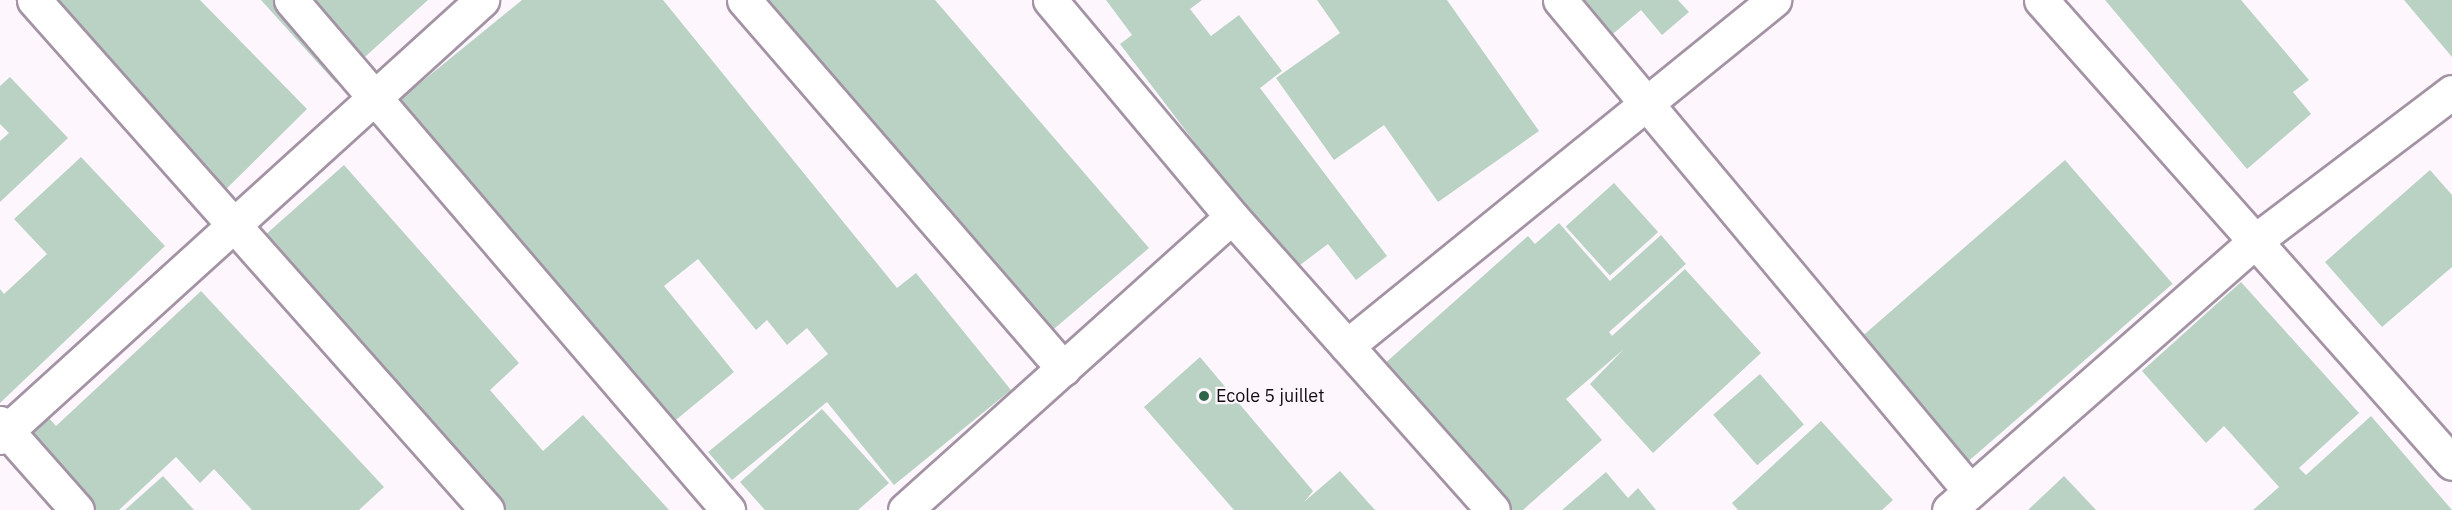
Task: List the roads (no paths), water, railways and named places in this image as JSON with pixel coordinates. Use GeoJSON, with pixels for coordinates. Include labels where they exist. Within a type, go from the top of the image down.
{"type":"FeatureCollection","features":[{"type":"Feature","properties":{"kind":"street"},"geometry":{"type":"LineString","coordinates":[[34,0],[488,510]]}},
{"type":"Feature","properties":{"kind":"street"},"geometry":{"type":"LineString","coordinates":[[291,0],[378,95],[728,510]]}},
{"type":"Feature","properties":{"kind":"street"},"geometry":{"type":"LineString","coordinates":[[77,510],[2,430],[234,225],[482,0]]}},
{"type":"Feature","properties":{"kind":"street"},"geometry":{"type":"LineString","coordinates":[[744,0],[1064,369]]}},
{"type":"Feature","properties":{"kind":"street"},"geometry":{"type":"LineString","coordinates":[[1050,0],[1232,217],[1493,510]]}},
{"type":"Feature","properties":{"kind":"street"},"geometry":{"type":"LineString","coordinates":[[1560,0],[1645,101],[1959,500],[2255,241],[2452,92]]}},
{"type":"Feature","properties":{"kind":"street"},"geometry":{"type":"LineString","coordinates":[[1347,346],[1645,101],[1774,0]]}},
{"type":"Feature","properties":{"kind":"street"},"geometry":{"type":"LineString","coordinates":[[2041,0],[2452,463]]}},
{"type":"Feature","properties":{"kind":"street"},"geometry":{"type":"LineString","coordinates":[[905,510],[1232,217]]}},
{"type":"Feature","properties":{"kind":"place","name":"Ecole 5 juillet"},"geometry":{"type":"Point","coordinates":[1204,396]}}]}
